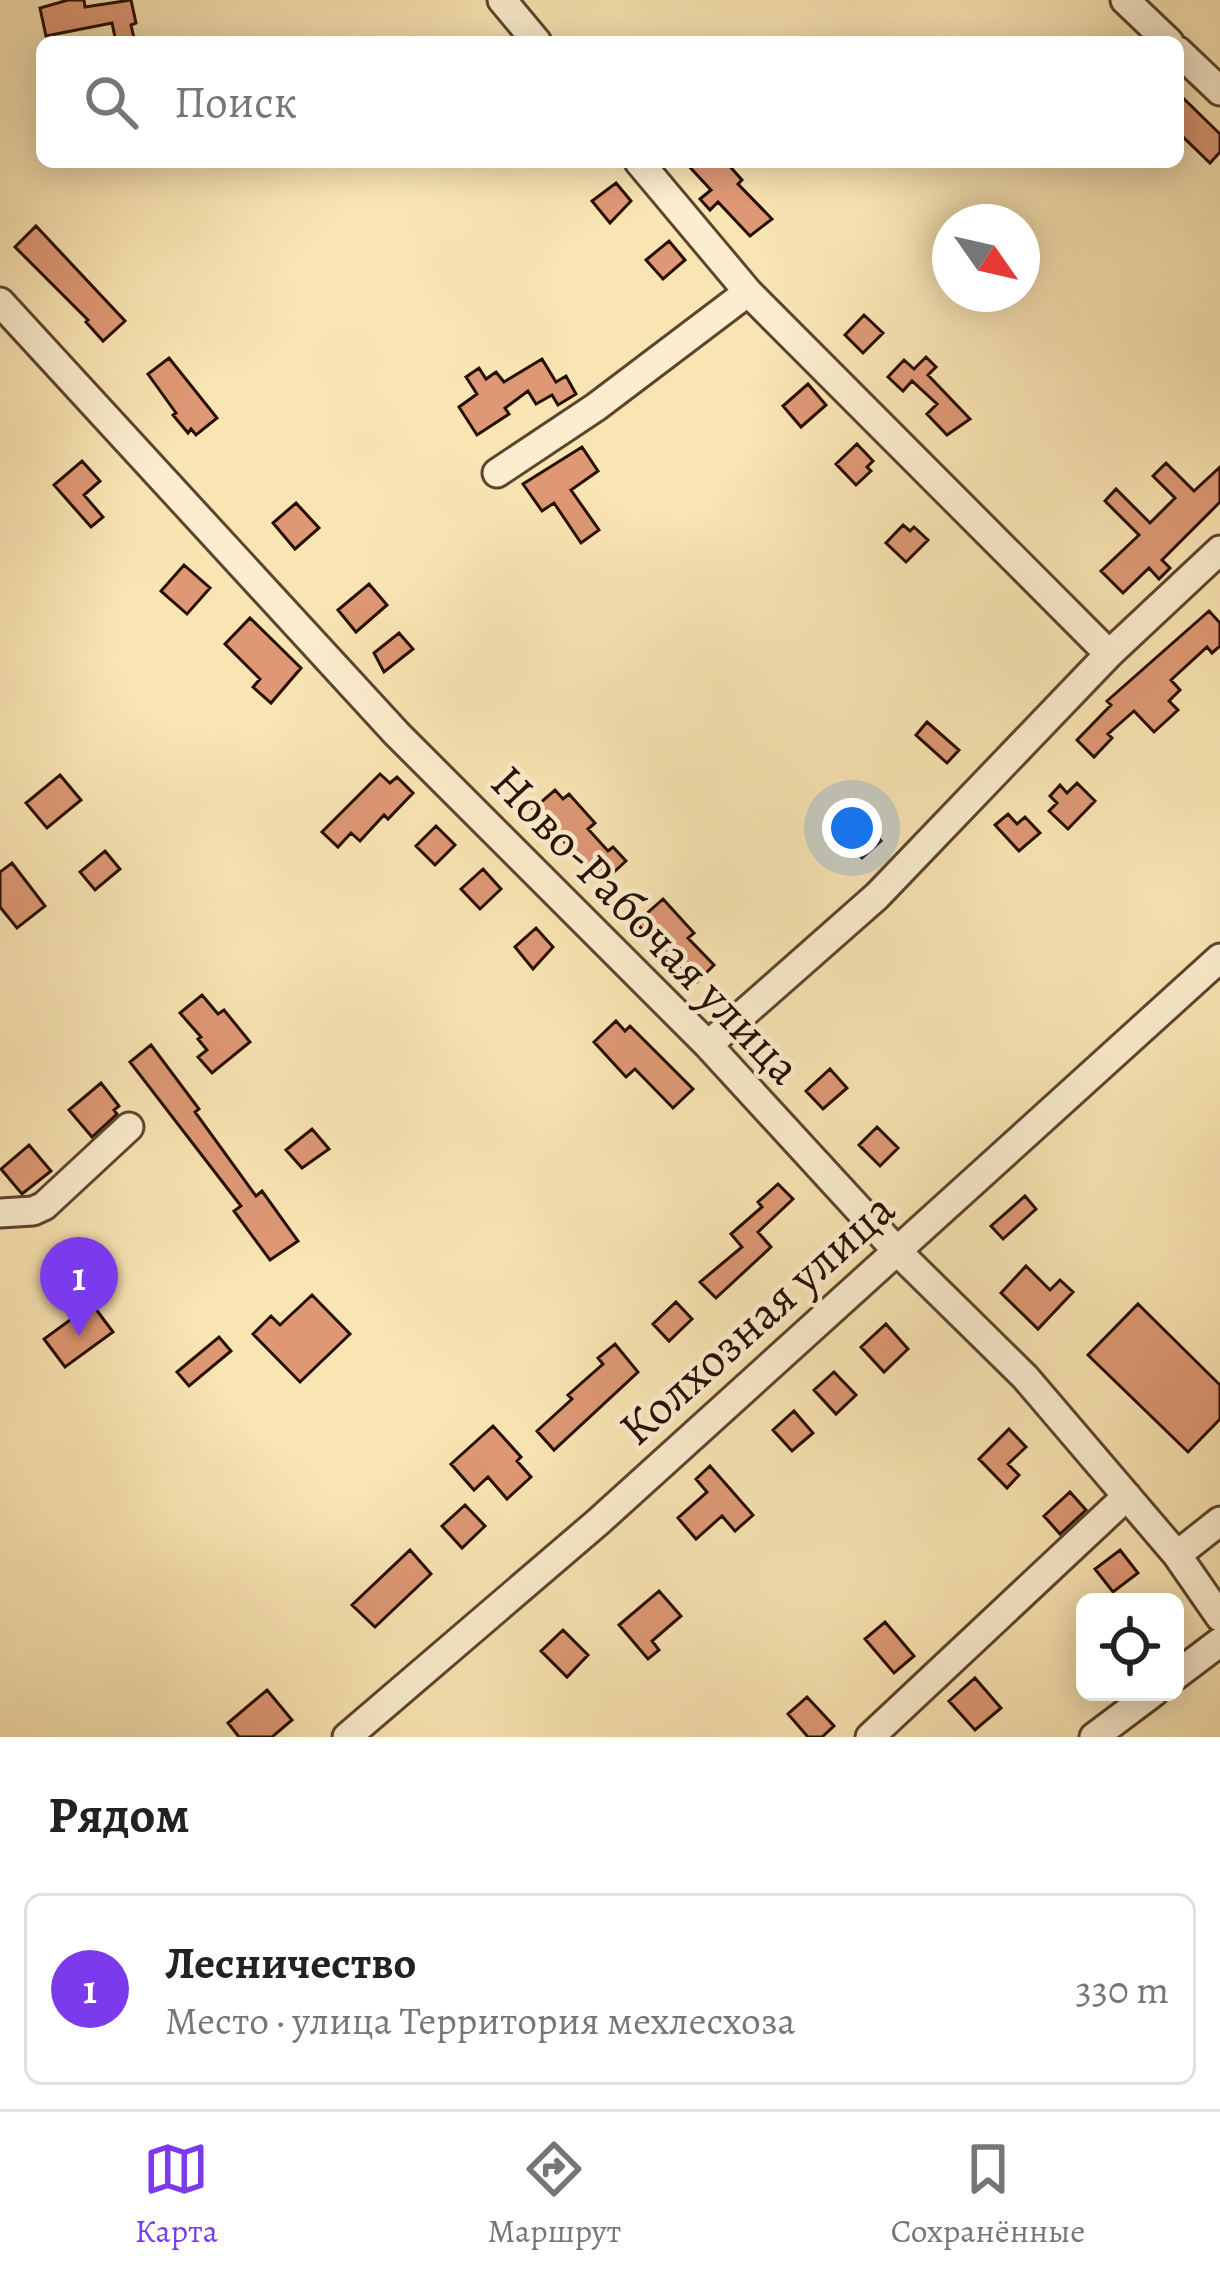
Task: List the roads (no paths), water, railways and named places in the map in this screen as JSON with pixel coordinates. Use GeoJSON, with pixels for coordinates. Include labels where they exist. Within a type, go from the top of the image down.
{"type":"FeatureCollection","features":[{"type":"Feature","properties":{"kind":"street"},"geometry":{"type":"LineString","coordinates":[[502,0],[532,36]]}},
{"type":"Feature","properties":{"kind":"street"},"geometry":{"type":"LineString","coordinates":[[1125,0],[1163,36]]}},
{"type":"Feature","properties":{"kind":"street"},"geometry":{"type":"LineString","coordinates":[[1184,57],[1220,91]]}},
{"type":"Feature","properties":{"kind":"street"},"geometry":{"type":"LineString","coordinates":[[644,168],[748,292],[1109,654]]}},
{"type":"Feature","properties":{"kind":"street"},"geometry":{"type":"LineString","coordinates":[[497,472],[596,407],[748,292]]}},
{"type":"Feature","properties":{"kind":"street","name":"Ново-Рабочая улица"},"geometry":{"type":"LineString","coordinates":[[0,302],[397,734],[709,1045],[897,1251],[1024,1377],[1178,1555],[1220,1617]]}},
{"type":"Feature","properties":{"kind":"street"},"geometry":{"type":"LineString","coordinates":[[709,1045],[878,896],[1109,654],[1220,550]]}},
{"type":"Feature","properties":{"kind":"street","name":"Колхозная улица"},"geometry":{"type":"LineString","coordinates":[[347,1737],[598,1522],[1220,958]]}},
{"type":"Feature","properties":{"kind":"street"},"geometry":{"type":"LineString","coordinates":[[0,1213],[34,1211],[44,1205],[129,1126]]}},
{"type":"Feature","properties":{"kind":"street"},"geometry":{"type":"LineString","coordinates":[[870,1737],[1127,1496]]}},
{"type":"Feature","properties":{"kind":"street"},"geometry":{"type":"LineString","coordinates":[[1178,1555],[1220,1521]]}},
{"type":"Feature","properties":{"kind":"street"},"geometry":{"type":"LineString","coordinates":[[1184,1669],[1220,1642]]}},
{"type":"Feature","properties":{"kind":"street"},"geometry":{"type":"LineString","coordinates":[[1094,1737],[1142,1701]]}},
{"type":"Feature","properties":{"kind":"place","name":"Лесничество"},"geometry":{"type":"Point","coordinates":[79,1336]}}]}
